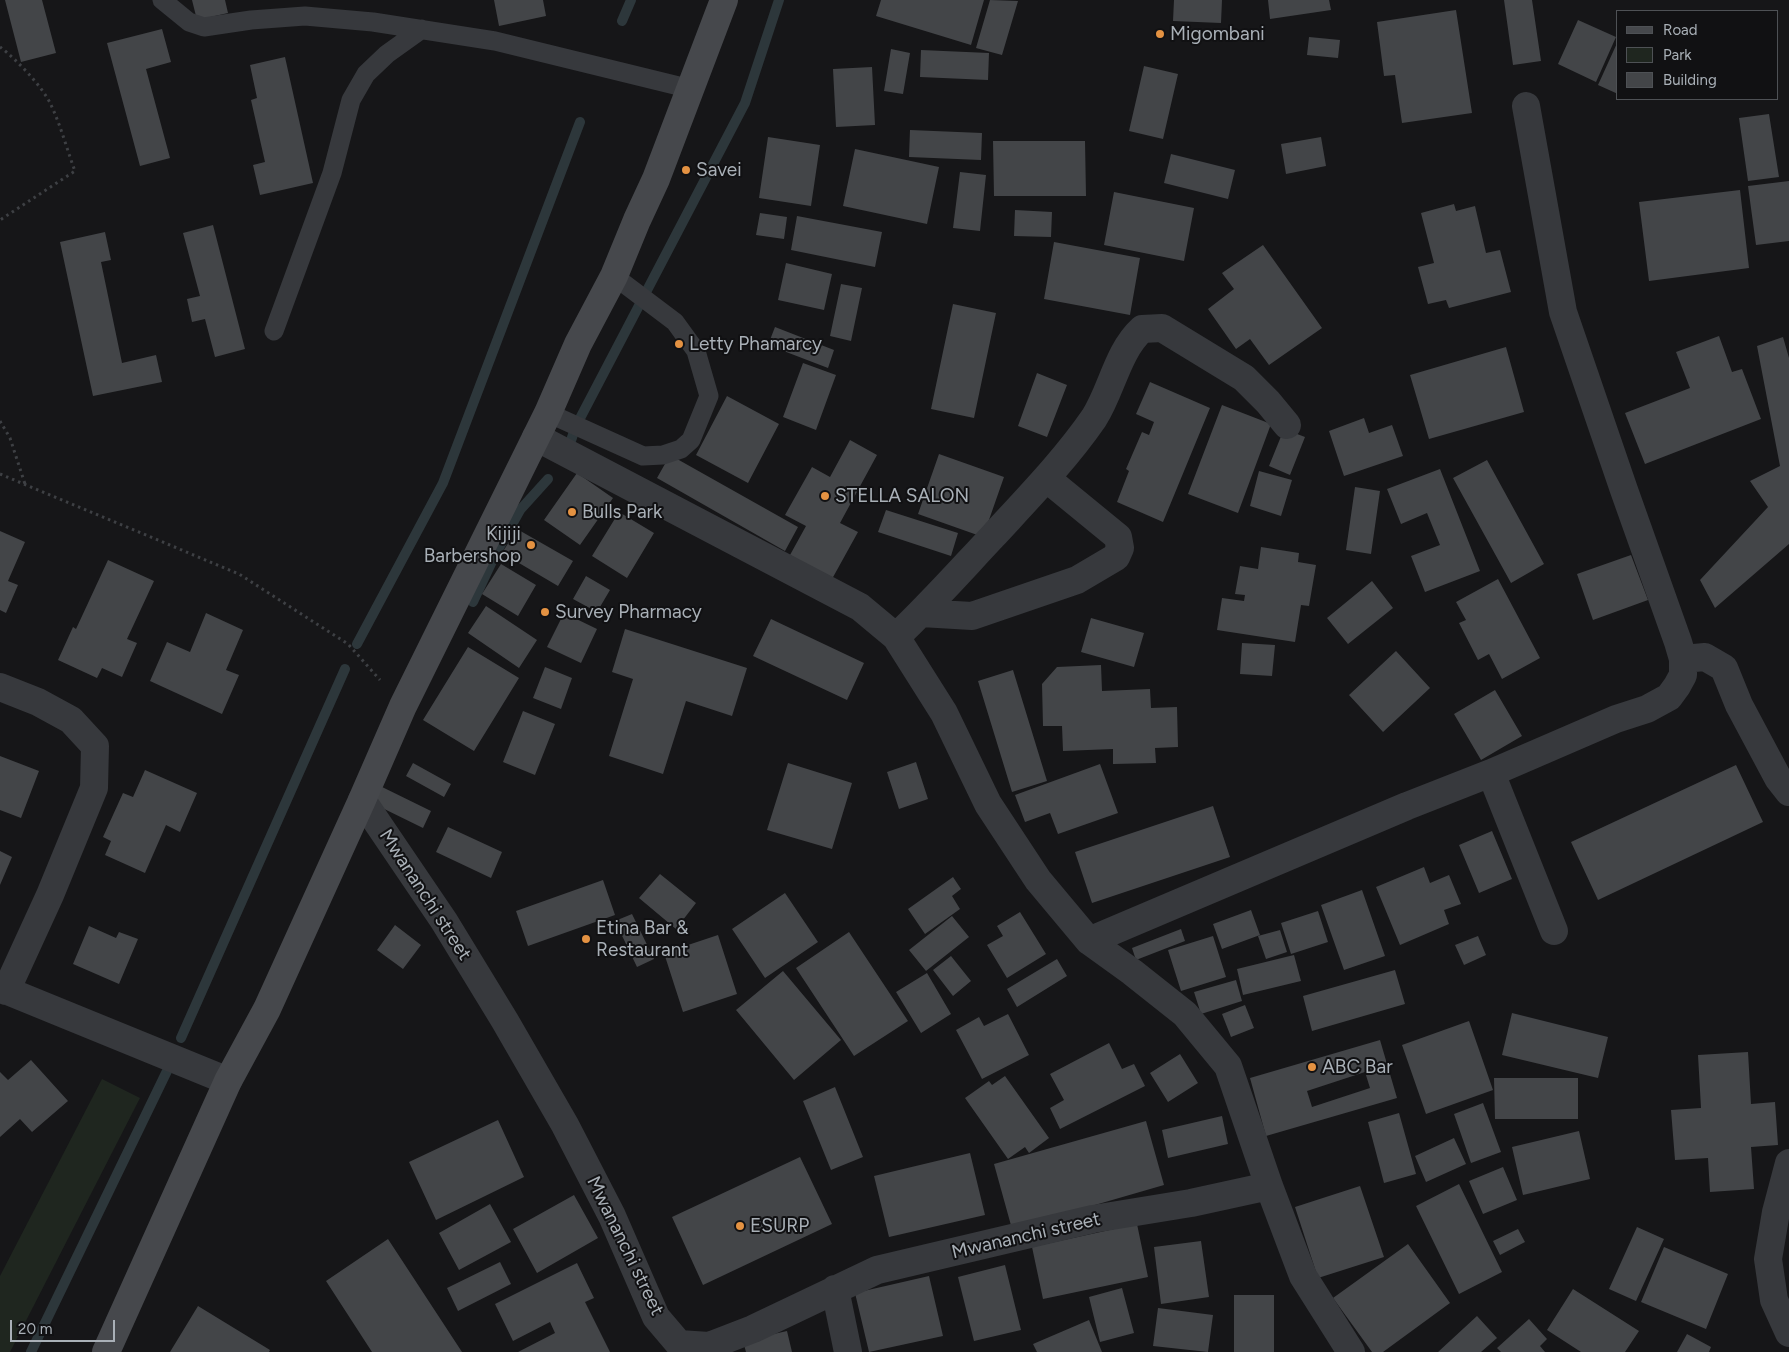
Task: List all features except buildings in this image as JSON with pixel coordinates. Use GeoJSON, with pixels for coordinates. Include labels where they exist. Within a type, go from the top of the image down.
{"type":"FeatureCollection","features":[{"type":"Feature","properties":{"kind":"street"},"geometry":{"type":"LineString","coordinates":[[106,1352],[228,1081],[267,1009],[362,800],[402,706],[548,413],[578,344],[614,276],[656,179],[724,0]]}},
{"type":"Feature","properties":{"kind":"street"},"geometry":{"type":"LineString","coordinates":[[1089,941],[1616,719],[1647,709],[1669,697],[1683,675],[1683,659],[1678,642],[1563,312],[1526,106]]}},
{"type":"Feature","properties":{"kind":"street"},"geometry":{"type":"LineString","coordinates":[[896,637],[921,614],[1046,478],[1094,418],[1108,392],[1131,338],[1142,329],[1162,328],[1244,378],[1268,402],[1287,425]]}},
{"type":"Feature","properties":{"kind":"street"},"geometry":{"type":"LineString","coordinates":[[536,437],[852,602],[896,637],[944,713],[988,804],[1038,880],[1089,941],[1185,1014],[1228,1066],[1269,1186],[1303,1276],[1351,1352]]}},
{"type":"Feature","properties":{"kind":"street"},"geometry":{"type":"LineString","coordinates":[[921,614],[972,616],[1077,580],[1116,557],[1120,548],[1118,537],[1046,478]]}},
{"type":"Feature","properties":{"kind":"street"},"geometry":{"type":"LineString","coordinates":[[1683,659],[1705,657],[1724,668],[1740,705],[1778,778],[1789,792]]}},
{"type":"Feature","properties":{"kind":"street"},"geometry":{"type":"LineString","coordinates":[[0,688],[38,702],[71,720],[96,746],[94,788],[50,895],[3,990],[228,1081]]}},
{"type":"Feature","properties":{"kind":"street"},"geometry":{"type":"LineString","coordinates":[[1491,773],[1554,931]]}},
{"type":"Feature","properties":{"kind":"street","name":"Mwananchi street"},"geometry":{"type":"LineString","coordinates":[[362,800],[444,921],[505,1022],[569,1133],[612,1216],[656,1317],[679,1344],[709,1346],[753,1328],[877,1270],[1093,1219],[1191,1203],[1269,1186]]}},
{"type":"Feature","properties":{"kind":"street"},"geometry":{"type":"LineString","coordinates":[[1789,1163],[1776,1212],[1768,1259],[1774,1300],[1789,1334]]}},
{"type":"Feature","properties":{"kind":"street"},"geometry":{"type":"LineString","coordinates":[[835,1289],[848,1352]]}},
{"type":"Feature","properties":{"kind":"lane"},"geometry":{"type":"LineString","coordinates":[[162,0],[189,22],[204,28],[251,20],[305,16],[373,22],[495,41],[691,89]]}},
{"type":"Feature","properties":{"kind":"lane"},"geometry":{"type":"LineString","coordinates":[[274,331],[332,173],[351,100],[366,74],[387,54],[422,29]]}},
{"type":"Feature","properties":{"kind":"lane"},"geometry":{"type":"LineString","coordinates":[[548,413],[643,456],[663,455],[681,449],[690,440],[709,396],[696,351],[676,322],[614,276]]}},
{"type":"Feature","properties":{"kind":"path"},"geometry":{"type":"LineString","coordinates":[[0,47],[11,55],[35,82],[50,103],[75,171],[0,220]]}},
{"type":"Feature","properties":{"kind":"path"},"geometry":{"type":"LineString","coordinates":[[0,421],[10,438],[25,485]]}},
{"type":"Feature","properties":{"kind":"path"},"geometry":{"type":"LineString","coordinates":[[0,474],[239,574],[348,644],[402,706]]}},
{"type":"Feature","properties":{"kind":"green space"},"geometry":{"type":"Polygon","coordinates":[[[102,1079],[140,1098],[10,1352],[0,1352],[0,1276],[102,1079]]]}},
{"type":"Feature","properties":{"kind":"waterway"},"geometry":{"type":"LineString","coordinates":[[622,21],[631,0]]}},
{"type":"Feature","properties":{"kind":"waterway"},"geometry":{"type":"LineString","coordinates":[[567,452],[576,426],[745,103],[779,0]]}},
{"type":"Feature","properties":{"kind":"waterway"},"geometry":{"type":"LineString","coordinates":[[357,644],[443,483],[580,122]]}},
{"type":"Feature","properties":{"kind":"waterway"},"geometry":{"type":"LineString","coordinates":[[473,602],[496,553],[520,510],[548,479]]}},
{"type":"Feature","properties":{"kind":"waterway"},"geometry":{"type":"LineString","coordinates":[[181,1038],[345,669]]}},
{"type":"Feature","properties":{"kind":"waterway"},"geometry":{"type":"LineString","coordinates":[[31,1352],[167,1071]]}},
{"type":"Feature","properties":{"kind":"place","name":"Migombani"},"geometry":{"type":"Point","coordinates":[1160,34]}},
{"type":"Feature","properties":{"kind":"place","name":"Savei"},"geometry":{"type":"Point","coordinates":[686,170]}},
{"type":"Feature","properties":{"kind":"place","name":"Letty Phamarcy"},"geometry":{"type":"Point","coordinates":[679,344]}},
{"type":"Feature","properties":{"kind":"place","name":"STELLA SALON"},"geometry":{"type":"Point","coordinates":[825,496]}},
{"type":"Feature","properties":{"kind":"place","name":"Bulls Park"},"geometry":{"type":"Point","coordinates":[572,512]}},
{"type":"Feature","properties":{"kind":"place","name":"Kijiji Barbershop"},"geometry":{"type":"Point","coordinates":[531,545]}},
{"type":"Feature","properties":{"kind":"place","name":"Survey Pharmacy"},"geometry":{"type":"Point","coordinates":[545,612]}},
{"type":"Feature","properties":{"kind":"place","name":"Etina Bar & Restaurant"},"geometry":{"type":"Point","coordinates":[586,939]}},
{"type":"Feature","properties":{"kind":"place","name":"ABC Bar"},"geometry":{"type":"Point","coordinates":[1312,1067]}},
{"type":"Feature","properties":{"kind":"place","name":"ESURP"},"geometry":{"type":"Point","coordinates":[740,1226]}}]}
